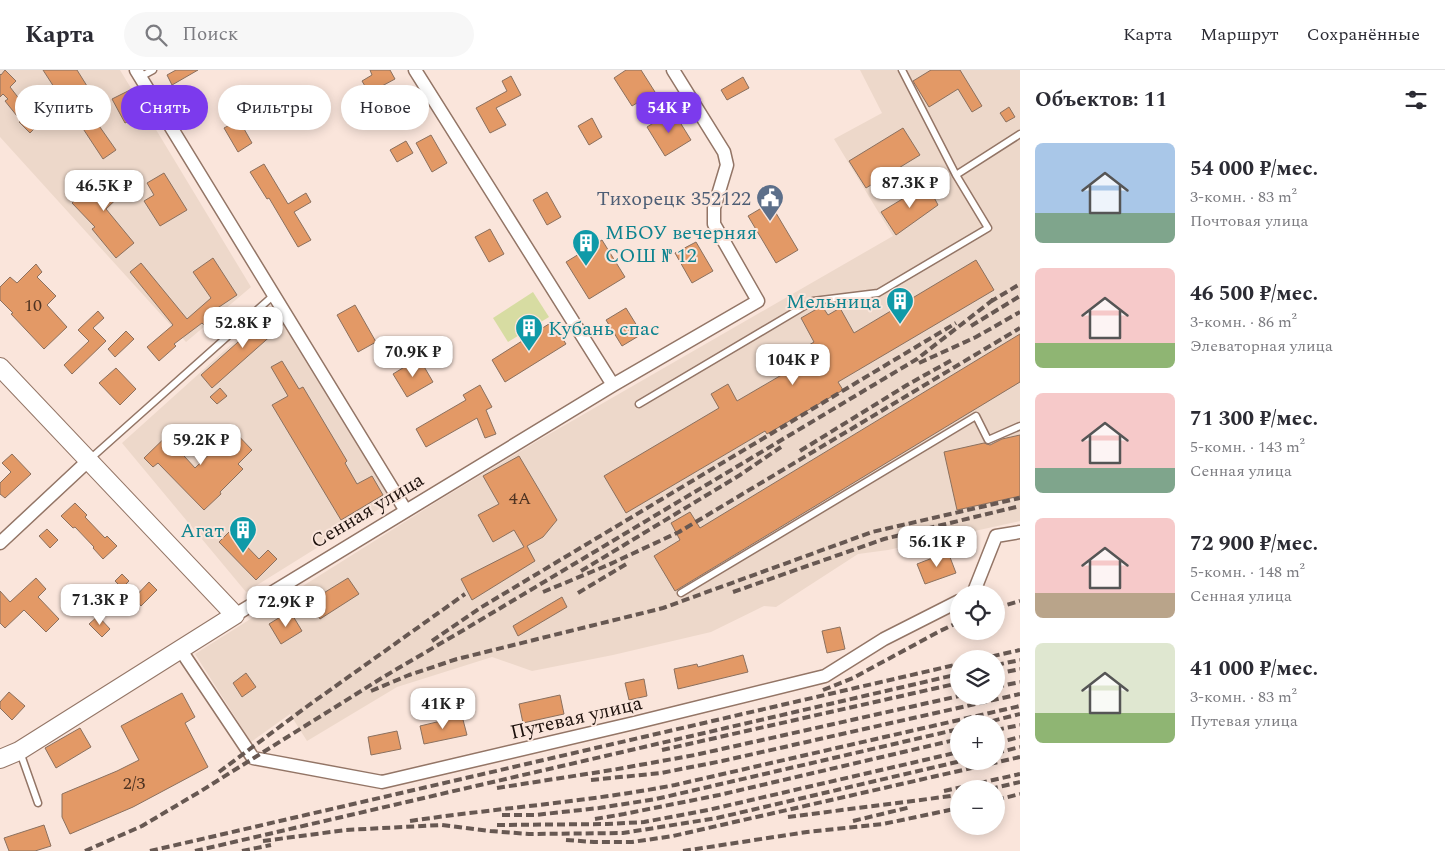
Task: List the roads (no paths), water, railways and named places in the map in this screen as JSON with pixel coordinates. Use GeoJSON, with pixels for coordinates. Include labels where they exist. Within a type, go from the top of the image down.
{"type":"FeatureCollection","features":[{"type":"Feature","properties":{"kind":"street"},"geometry":{"type":"LineString","coordinates":[[415,70],[613,386]]}},
{"type":"Feature","properties":{"kind":"street","name":"Сенная улица"},"geometry":{"type":"LineString","coordinates":[[0,759],[19,750],[406,510],[758,300],[714,224],[714,208],[727,166],[724,152],[673,70]]}},
{"type":"Feature","properties":{"kind":"street"},"geometry":{"type":"LineString","coordinates":[[138,73],[406,510]]}},
{"type":"Feature","properties":{"kind":"street"},"geometry":{"type":"LineString","coordinates":[[0,367],[235,615]]}},
{"type":"Feature","properties":{"kind":"street"},"geometry":{"type":"LineString","coordinates":[[0,543],[89,460]]}},
{"type":"Feature","properties":{"kind":"street"},"geometry":{"type":"LineString","coordinates":[[977,585],[996,536],[1020,532]]}},
{"type":"Feature","properties":{"kind":"street","name":"Путевая улица"},"geometry":{"type":"LineString","coordinates":[[180,649],[253,758],[382,782],[824,676],[884,639],[950,606]]}},
{"type":"Feature","properties":{"kind":"lane"},"geometry":{"type":"LineString","coordinates":[[138,73],[153,70]]}},
{"type":"Feature","properties":{"kind":"lane"},"geometry":{"type":"LineString","coordinates":[[639,404],[813,301],[878,293],[988,228],[956,175],[902,70]]}},
{"type":"Feature","properties":{"kind":"lane"},"geometry":{"type":"LineString","coordinates":[[956,175],[1020,134]]}},
{"type":"Feature","properties":{"kind":"lane"},"geometry":{"type":"LineString","coordinates":[[89,460],[274,295]]}},
{"type":"Feature","properties":{"kind":"lane"},"geometry":{"type":"LineString","coordinates":[[681,593],[976,416],[988,440],[1020,426]]}},
{"type":"Feature","properties":{"kind":"lane"},"geometry":{"type":"LineString","coordinates":[[19,750],[38,803]]}},
{"type":"Feature","properties":{"kind":"railway"},"geometry":{"type":"LineString","coordinates":[[990,302],[1020,284]]}},
{"type":"Feature","properties":{"kind":"railway"},"geometry":{"type":"LineString","coordinates":[[971,326],[1020,296]]}},
{"type":"Feature","properties":{"kind":"railway"},"geometry":{"type":"LineString","coordinates":[[85,851],[142,826],[385,676],[917,359],[994,299]]}},
{"type":"Feature","properties":{"kind":"railway"},"geometry":{"type":"LineString","coordinates":[[919,363],[976,337],[1020,312]]}},
{"type":"Feature","properties":{"kind":"railway"},"geometry":{"type":"LineString","coordinates":[[432,641],[480,608],[956,323]]}},
{"type":"Feature","properties":{"kind":"railway"},"geometry":{"type":"LineString","coordinates":[[543,592],[608,565],[679,532],[1020,328]]}},
{"type":"Feature","properties":{"kind":"railway"},"geometry":{"type":"LineString","coordinates":[[800,451],[907,385],[952,360]]}},
{"type":"Feature","properties":{"kind":"railway"},"geometry":{"type":"LineString","coordinates":[[581,571],[740,475],[781,447]]}},
{"type":"Feature","properties":{"kind":"railway"},"geometry":{"type":"LineString","coordinates":[[371,691],[409,675],[457,659],[663,608],[872,532],[1020,498]]}},
{"type":"Feature","properties":{"kind":"railway"},"geometry":{"type":"LineString","coordinates":[[733,592],[884,539],[1020,506]]}},
{"type":"Feature","properties":{"kind":"railway"},"geometry":{"type":"LineString","coordinates":[[578,593],[628,563]]}},
{"type":"Feature","properties":{"kind":"railway"},"geometry":{"type":"LineString","coordinates":[[219,772],[309,705],[465,594]]}},
{"type":"Feature","properties":{"kind":"railway"},"geometry":{"type":"LineString","coordinates":[[1005,605],[1020,601]]}},
{"type":"Feature","properties":{"kind":"railway"},"geometry":{"type":"LineString","coordinates":[[823,690],[853,678],[950,626]]}},
{"type":"Feature","properties":{"kind":"railway"},"geometry":{"type":"LineString","coordinates":[[1005,653],[1020,650]]}},
{"type":"Feature","properties":{"kind":"railway"},"geometry":{"type":"LineString","coordinates":[[1005,663],[1020,660]]}},
{"type":"Feature","properties":{"kind":"railway"},"geometry":{"type":"LineString","coordinates":[[150,851],[950,666]]}},
{"type":"Feature","properties":{"kind":"railway"},"geometry":{"type":"LineString","coordinates":[[1005,672],[1020,669]]}},
{"type":"Feature","properties":{"kind":"railway"},"geometry":{"type":"LineString","coordinates":[[195,851],[950,676]]}},
{"type":"Feature","properties":{"kind":"railway"},"geometry":{"type":"LineString","coordinates":[[1005,685],[1020,682]]}},
{"type":"Feature","properties":{"kind":"railway"},"geometry":{"type":"LineString","coordinates":[[662,750],[950,685]]}},
{"type":"Feature","properties":{"kind":"railway"},"geometry":{"type":"LineString","coordinates":[[591,780],[661,773],[722,761],[1020,694]]}},
{"type":"Feature","properties":{"kind":"railway"},"geometry":{"type":"LineString","coordinates":[[497,788],[695,755],[950,698]]}},
{"type":"Feature","properties":{"kind":"railway"},"geometry":{"type":"LineString","coordinates":[[410,821],[609,796],[675,785],[1020,706]]}},
{"type":"Feature","properties":{"kind":"railway"},"geometry":{"type":"LineString","coordinates":[[1005,718],[1020,714]]}},
{"type":"Feature","properties":{"kind":"railway"},"geometry":{"type":"LineString","coordinates":[[1005,728],[1020,725]]}},
{"type":"Feature","properties":{"kind":"railway"},"geometry":{"type":"LineString","coordinates":[[502,815],[535,815],[656,799],[950,731]]}},
{"type":"Feature","properties":{"kind":"railway"},"geometry":{"type":"LineString","coordinates":[[1005,741],[1020,737]]}},
{"type":"Feature","properties":{"kind":"railway"},"geometry":{"type":"LineString","coordinates":[[595,819],[719,795],[950,741]]}},
{"type":"Feature","properties":{"kind":"railway"},"geometry":{"type":"LineString","coordinates":[[1005,751],[1020,747]]}},
{"type":"Feature","properties":{"kind":"railway"},"geometry":{"type":"LineString","coordinates":[[497,825],[644,822],[708,810],[950,754]]}},
{"type":"Feature","properties":{"kind":"railway"},"geometry":{"type":"LineString","coordinates":[[566,840],[632,842],[673,836],[1020,757]]}},
{"type":"Feature","properties":{"kind":"railway"},"geometry":{"type":"LineString","coordinates":[[263,841],[346,830],[442,825],[529,834],[623,833],[717,818],[950,764]]}},
{"type":"Feature","properties":{"kind":"railway"},"geometry":{"type":"LineString","coordinates":[[944,791],[1020,774]]}},
{"type":"Feature","properties":{"kind":"railway"},"geometry":{"type":"LineString","coordinates":[[1005,786],[1020,782]]}},
{"type":"Feature","properties":{"kind":"railway"},"geometry":{"type":"LineString","coordinates":[[1005,798],[1020,794]]}},
{"type":"Feature","properties":{"kind":"railway"},"geometry":{"type":"LineString","coordinates":[[788,817],[950,796]]}},
{"type":"Feature","properties":{"kind":"railway"},"geometry":{"type":"LineString","coordinates":[[853,821],[911,807]]}},
{"type":"Feature","properties":{"kind":"railway"},"geometry":{"type":"LineString","coordinates":[[683,851],[807,832],[883,824],[950,810]]}},
{"type":"Feature","properties":{"kind":"railway"},"geometry":{"type":"LineString","coordinates":[[242,851],[271,845]]}},
{"type":"Feature","properties":{"kind":"place","name":"Тихорецк 352122"},"geometry":{"type":"Point","coordinates":[770,222]}},
{"type":"Feature","properties":{"kind":"place","name":"МБОУ вечерняя СОШ № 12"},"geometry":{"type":"Point","coordinates":[586,267]}},
{"type":"Feature","properties":{"kind":"place","name":"Мельница"},"geometry":{"type":"Point","coordinates":[900,325]}},
{"type":"Feature","properties":{"kind":"place","name":"Кубань спас"},"geometry":{"type":"Point","coordinates":[529,352]}},
{"type":"Feature","properties":{"kind":"place","name":"Агат"},"geometry":{"type":"Point","coordinates":[243,554]}}]}
